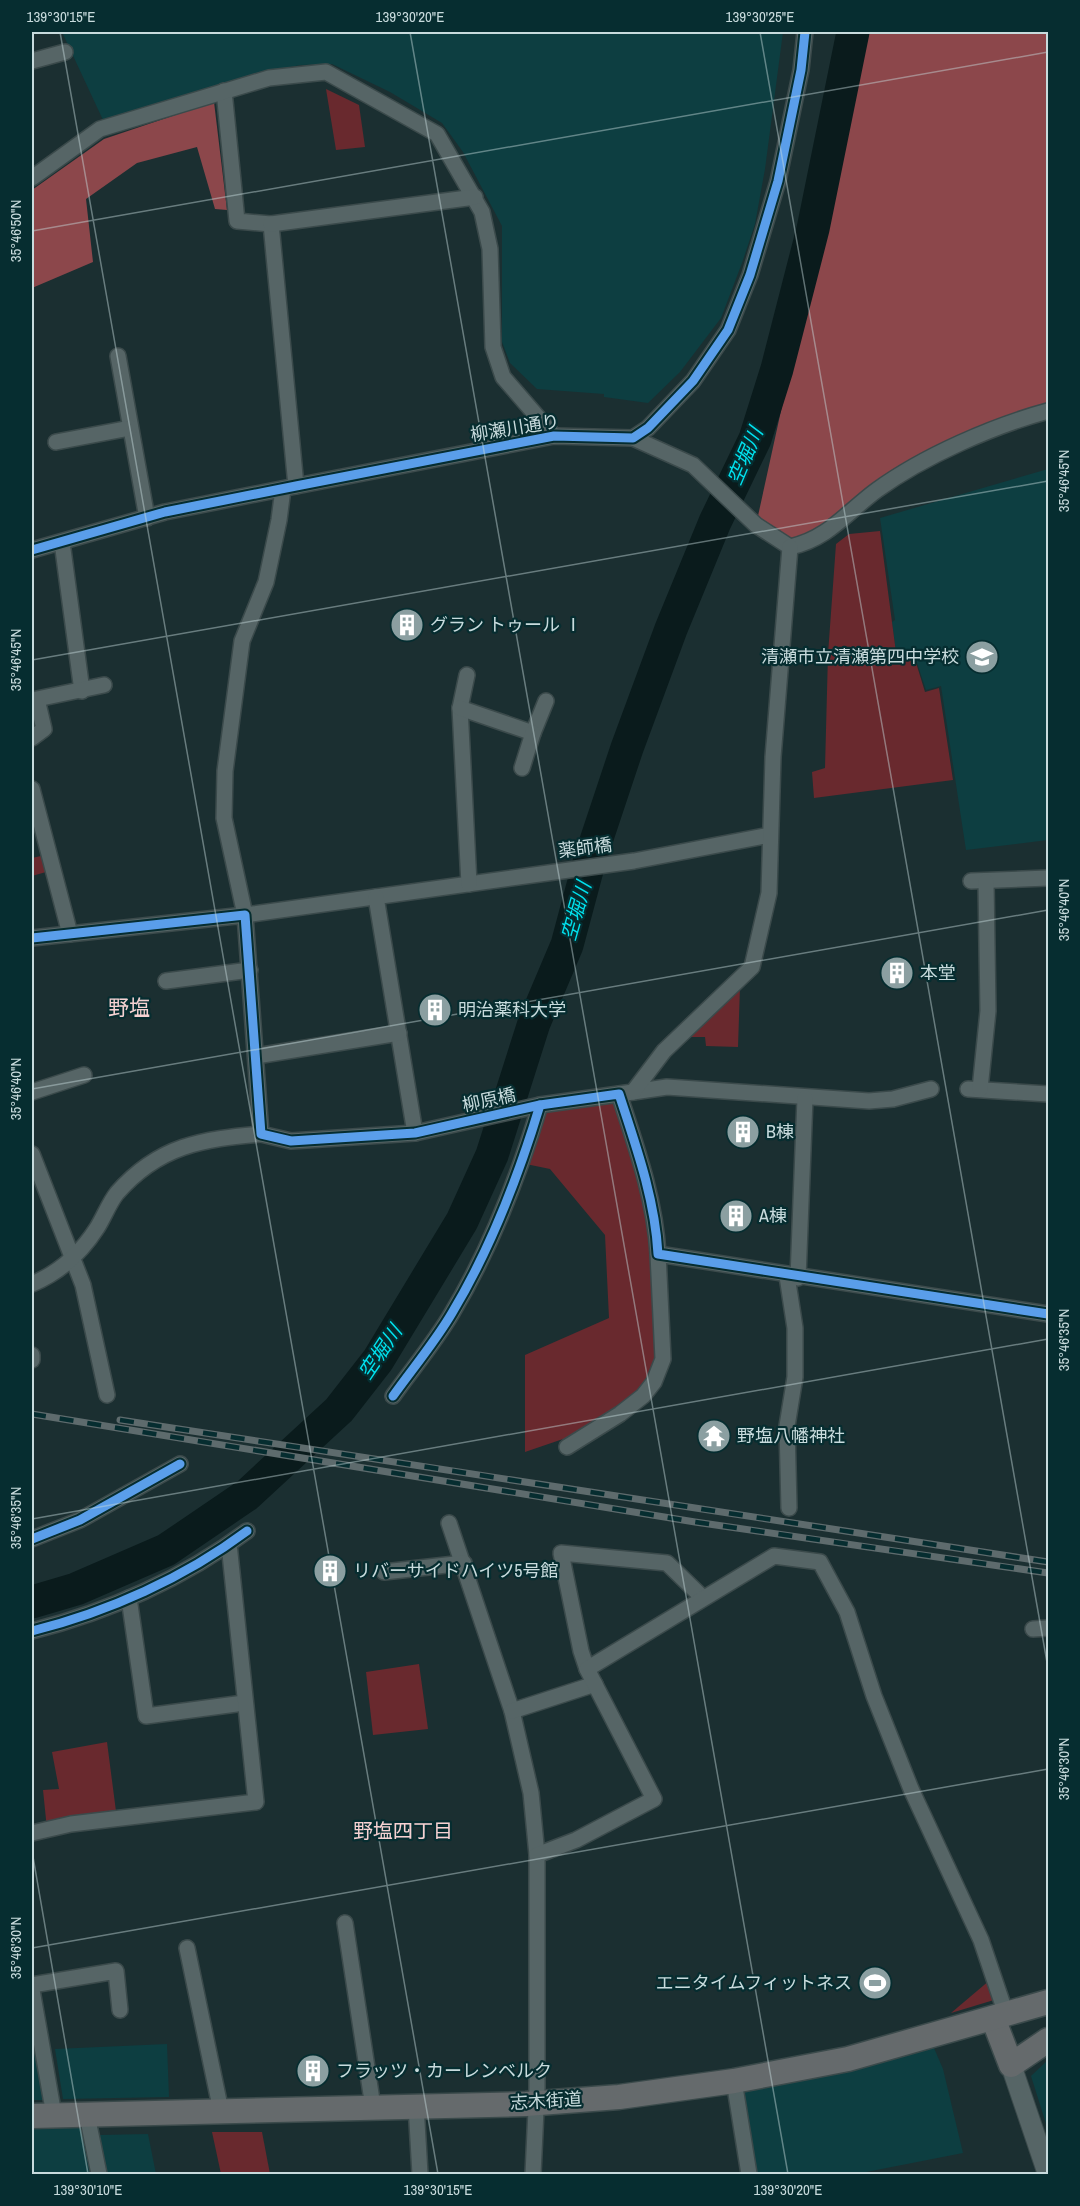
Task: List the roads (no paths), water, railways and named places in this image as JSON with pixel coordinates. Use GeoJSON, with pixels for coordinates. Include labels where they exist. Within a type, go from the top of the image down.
{"type":"FeatureCollection","features":[{"type":"Feature","properties":{"kind":"main road","name":"志木街道"},"geometry":{"type":"LineString","coordinates":[[43,2116],[535,2103],[619,2097],[735,2081],[848,2059],[1048,2002]]}},
{"type":"Feature","properties":{"kind":"main road"},"geometry":{"type":"LineString","coordinates":[[1000,2016],[1011,2065],[1048,2040]]}},
{"type":"Feature","properties":{"kind":"street"},"geometry":{"type":"LineString","coordinates":[[633,438],[648,428],[693,381],[728,330],[750,275],[778,181],[801,70],[805,32]]}},
{"type":"Feature","properties":{"kind":"street"},"geometry":{"type":"LineString","coordinates":[[32,61],[65,52]]}},
{"type":"Feature","properties":{"kind":"street"},"geometry":{"type":"LineString","coordinates":[[32,178],[100,129],[269,78],[326,72],[437,134],[482,212],[490,249],[493,347],[502,377],[554,436]]}},
{"type":"Feature","properties":{"kind":"street"},"geometry":{"type":"LineString","coordinates":[[224,91],[237,221],[271,224],[475,197]]}},
{"type":"Feature","properties":{"kind":"street"},"geometry":{"type":"LineString","coordinates":[[261,1134],[245,915],[224,818],[225,771],[242,641],[266,582],[279,520],[289,487],[271,224]]}},
{"type":"Feature","properties":{"kind":"street"},"geometry":{"type":"LineString","coordinates":[[118,356],[147,518]]}},
{"type":"Feature","properties":{"kind":"street"},"geometry":{"type":"LineString","coordinates":[[633,438],[693,465],[756,525],[790,547],[809,543],[833,529],[877,490],[933,457],[1018,420],[1048,411]]}},
{"type":"Feature","properties":{"kind":"street"},"geometry":{"type":"LineString","coordinates":[[56,442],[130,428]]}},
{"type":"Feature","properties":{"kind":"street","name":"柳瀬川通り"},"geometry":{"type":"LineString","coordinates":[[32,550],[147,518],[289,487],[554,436],[633,438]]}},
{"type":"Feature","properties":{"kind":"street"},"geometry":{"type":"LineString","coordinates":[[62,542],[82,691]]}},
{"type":"Feature","properties":{"kind":"street"},"geometry":{"type":"LineString","coordinates":[[567,1447],[620,1414],[643,1396],[654,1382],[663,1359],[657,1236],[626,1093],[664,1051],[752,967],[769,893],[773,757],[790,547]]}},
{"type":"Feature","properties":{"kind":"street"},"geometry":{"type":"LineString","coordinates":[[467,675],[460,708],[469,884]]}},
{"type":"Feature","properties":{"kind":"street"},"geometry":{"type":"LineString","coordinates":[[32,738],[44,729],[37,699],[104,685]]}},
{"type":"Feature","properties":{"kind":"street"},"geometry":{"type":"LineString","coordinates":[[522,768],[546,701]]}},
{"type":"Feature","properties":{"kind":"street"},"geometry":{"type":"LineString","coordinates":[[460,708],[533,733]]}},
{"type":"Feature","properties":{"kind":"street"},"geometry":{"type":"LineString","coordinates":[[32,789],[70,934]]}},
{"type":"Feature","properties":{"kind":"street","name":"薬師橋"},"geometry":{"type":"LineString","coordinates":[[32,938],[245,915],[376,897],[630,861],[770,835]]}},
{"type":"Feature","properties":{"kind":"street"},"geometry":{"type":"LineString","coordinates":[[1048,878],[978,881],[988,1011],[974,1089],[1048,1094]]}},
{"type":"Feature","properties":{"kind":"street"},"geometry":{"type":"LineString","coordinates":[[376,897],[415,1133]]}},
{"type":"Feature","properties":{"kind":"street"},"geometry":{"type":"LineString","coordinates":[[166,981],[250,970]]}},
{"type":"Feature","properties":{"kind":"street"},"geometry":{"type":"LineString","coordinates":[[256,1056],[399,1033]]}},
{"type":"Feature","properties":{"kind":"street"},"geometry":{"type":"LineString","coordinates":[[32,1092],[84,1075]]}},
{"type":"Feature","properties":{"kind":"street","name":"柳原橋"},"geometry":{"type":"LineString","coordinates":[[32,1284],[48,1277],[72,1258],[96,1230],[117,1193],[143,1169],[181,1146],[209,1138],[261,1134],[291,1141],[415,1133],[537,1106],[667,1087],[869,1101],[893,1099],[931,1089]]}},
{"type":"Feature","properties":{"kind":"street"},"geometry":{"type":"LineString","coordinates":[[789,1508],[787,1426],[795,1377],[792,1277],[805,1098]]}},
{"type":"Feature","properties":{"kind":"street"},"geometry":{"type":"LineString","coordinates":[[393,1396],[451,1315],[476,1271],[498,1226],[537,1106]]}},
{"type":"Feature","properties":{"kind":"street"},"geometry":{"type":"LineString","coordinates":[[32,1154],[83,1284],[107,1395]]}},
{"type":"Feature","properties":{"kind":"street"},"geometry":{"type":"LineString","coordinates":[[658,1254],[792,1277],[1048,1314]]}},
{"type":"Feature","properties":{"kind":"street"},"geometry":{"type":"LineString","coordinates":[[32,1539],[80,1520],[180,1464]]}},
{"type":"Feature","properties":{"kind":"street"},"geometry":{"type":"LineString","coordinates":[[449,1523],[512,1712],[531,1793],[537,1855],[533,2175]]}},
{"type":"Feature","properties":{"kind":"street"},"geometry":{"type":"LineString","coordinates":[[32,1631],[64,1623],[129,1598],[228,1544],[247,1531]]}},
{"type":"Feature","properties":{"kind":"street"},"geometry":{"type":"LineString","coordinates":[[32,1833],[71,1824],[256,1802],[228,1544]]}},
{"type":"Feature","properties":{"kind":"street"},"geometry":{"type":"LineString","coordinates":[[537,1855],[576,1840],[654,1799],[587,1669],[581,1651],[561,1553],[668,1563],[703,1598]]}},
{"type":"Feature","properties":{"kind":"street"},"geometry":{"type":"LineString","coordinates":[[587,1669],[774,1556],[820,1562],[847,1612],[874,1696],[911,1789],[981,1940],[1000,2016]]}},
{"type":"Feature","properties":{"kind":"street"},"geometry":{"type":"LineString","coordinates":[[384,1572],[464,1563]]}},
{"type":"Feature","properties":{"kind":"street"},"geometry":{"type":"LineString","coordinates":[[129,1598],[146,1716],[244,1703]]}},
{"type":"Feature","properties":{"kind":"street"},"geometry":{"type":"LineString","coordinates":[[512,1712],[595,1684]]}},
{"type":"Feature","properties":{"kind":"street"},"geometry":{"type":"LineString","coordinates":[[345,1923],[373,2107]]}},
{"type":"Feature","properties":{"kind":"street"},"geometry":{"type":"LineString","coordinates":[[187,1948],[221,2111]]}},
{"type":"Feature","properties":{"kind":"street"},"geometry":{"type":"LineString","coordinates":[[32,1985],[116,1971],[120,2010]]}},
{"type":"Feature","properties":{"kind":"street"},"geometry":{"type":"LineString","coordinates":[[32,1990],[43,2116]]}},
{"type":"Feature","properties":{"kind":"street"},"geometry":{"type":"LineString","coordinates":[[1011,2065],[1048,2174]]}},
{"type":"Feature","properties":{"kind":"street"},"geometry":{"type":"LineString","coordinates":[[735,2081],[749,2175]]}},
{"type":"Feature","properties":{"kind":"street"},"geometry":{"type":"LineString","coordinates":[[416,2105],[420,2175]]}},
{"type":"Feature","properties":{"kind":"street"},"geometry":{"type":"LineString","coordinates":[[87,2115],[99,2175]]}},
{"type":"Feature","properties":{"kind":"waterway","name":"空堀川"},"geometry":{"type":"LineString","coordinates":[[32,1602],[76,1589],[166,1550],[247,1495],[339,1410],[378,1360],[462,1221],[492,1155],[534,1023],[567,945],[590,859],[627,748],[671,629],[715,522],[755,439],[777,369],[813,229],[853,32]]}},
{"type":"Feature","properties":{"kind":"railway"},"geometry":{"type":"LineString","coordinates":[[32,1414],[695,1522],[1048,1573]]}},
{"type":"Feature","properties":{"kind":"railway"},"geometry":{"type":"LineString","coordinates":[[120,1420],[1048,1562]]}},
{"type":"Feature","properties":{"kind":"place","name":"グラン トゥール Ⅰ"},"geometry":{"type":"Point","coordinates":[407,625]}},
{"type":"Feature","properties":{"kind":"place","name":"清瀬市立清瀬第四中学校"},"geometry":{"type":"Point","coordinates":[982,657]}},
{"type":"Feature","properties":{"kind":"place","name":"本堂"},"geometry":{"type":"Point","coordinates":[897,973]}},
{"type":"Feature","properties":{"kind":"place","name":"明治薬科大学"},"geometry":{"type":"Point","coordinates":[435,1010]}},
{"type":"Feature","properties":{"kind":"place","name":"B棟"},"geometry":{"type":"Point","coordinates":[743,1132]}},
{"type":"Feature","properties":{"kind":"place","name":"A棟"},"geometry":{"type":"Point","coordinates":[736,1216]}},
{"type":"Feature","properties":{"kind":"place","name":"野塩八幡神社"},"geometry":{"type":"Point","coordinates":[714,1436]}},
{"type":"Feature","properties":{"kind":"place","name":"リバーサイドハイツ5号館"},"geometry":{"type":"Point","coordinates":[330,1571]}},
{"type":"Feature","properties":{"kind":"place","name":"エニタイムフィットネス"},"geometry":{"type":"Point","coordinates":[875,1983]}},
{"type":"Feature","properties":{"kind":"place","name":"フラッツ・カーレンベルク"},"geometry":{"type":"Point","coordinates":[313,2071]}},
{"type":"Feature","properties":{"kind":"district","name":"野塩"},"geometry":{"type":"Point","coordinates":[129,1008]}},
{"type":"Feature","properties":{"kind":"district","name":"野塩四丁目"},"geometry":{"type":"Point","coordinates":[403,1831]}}]}
